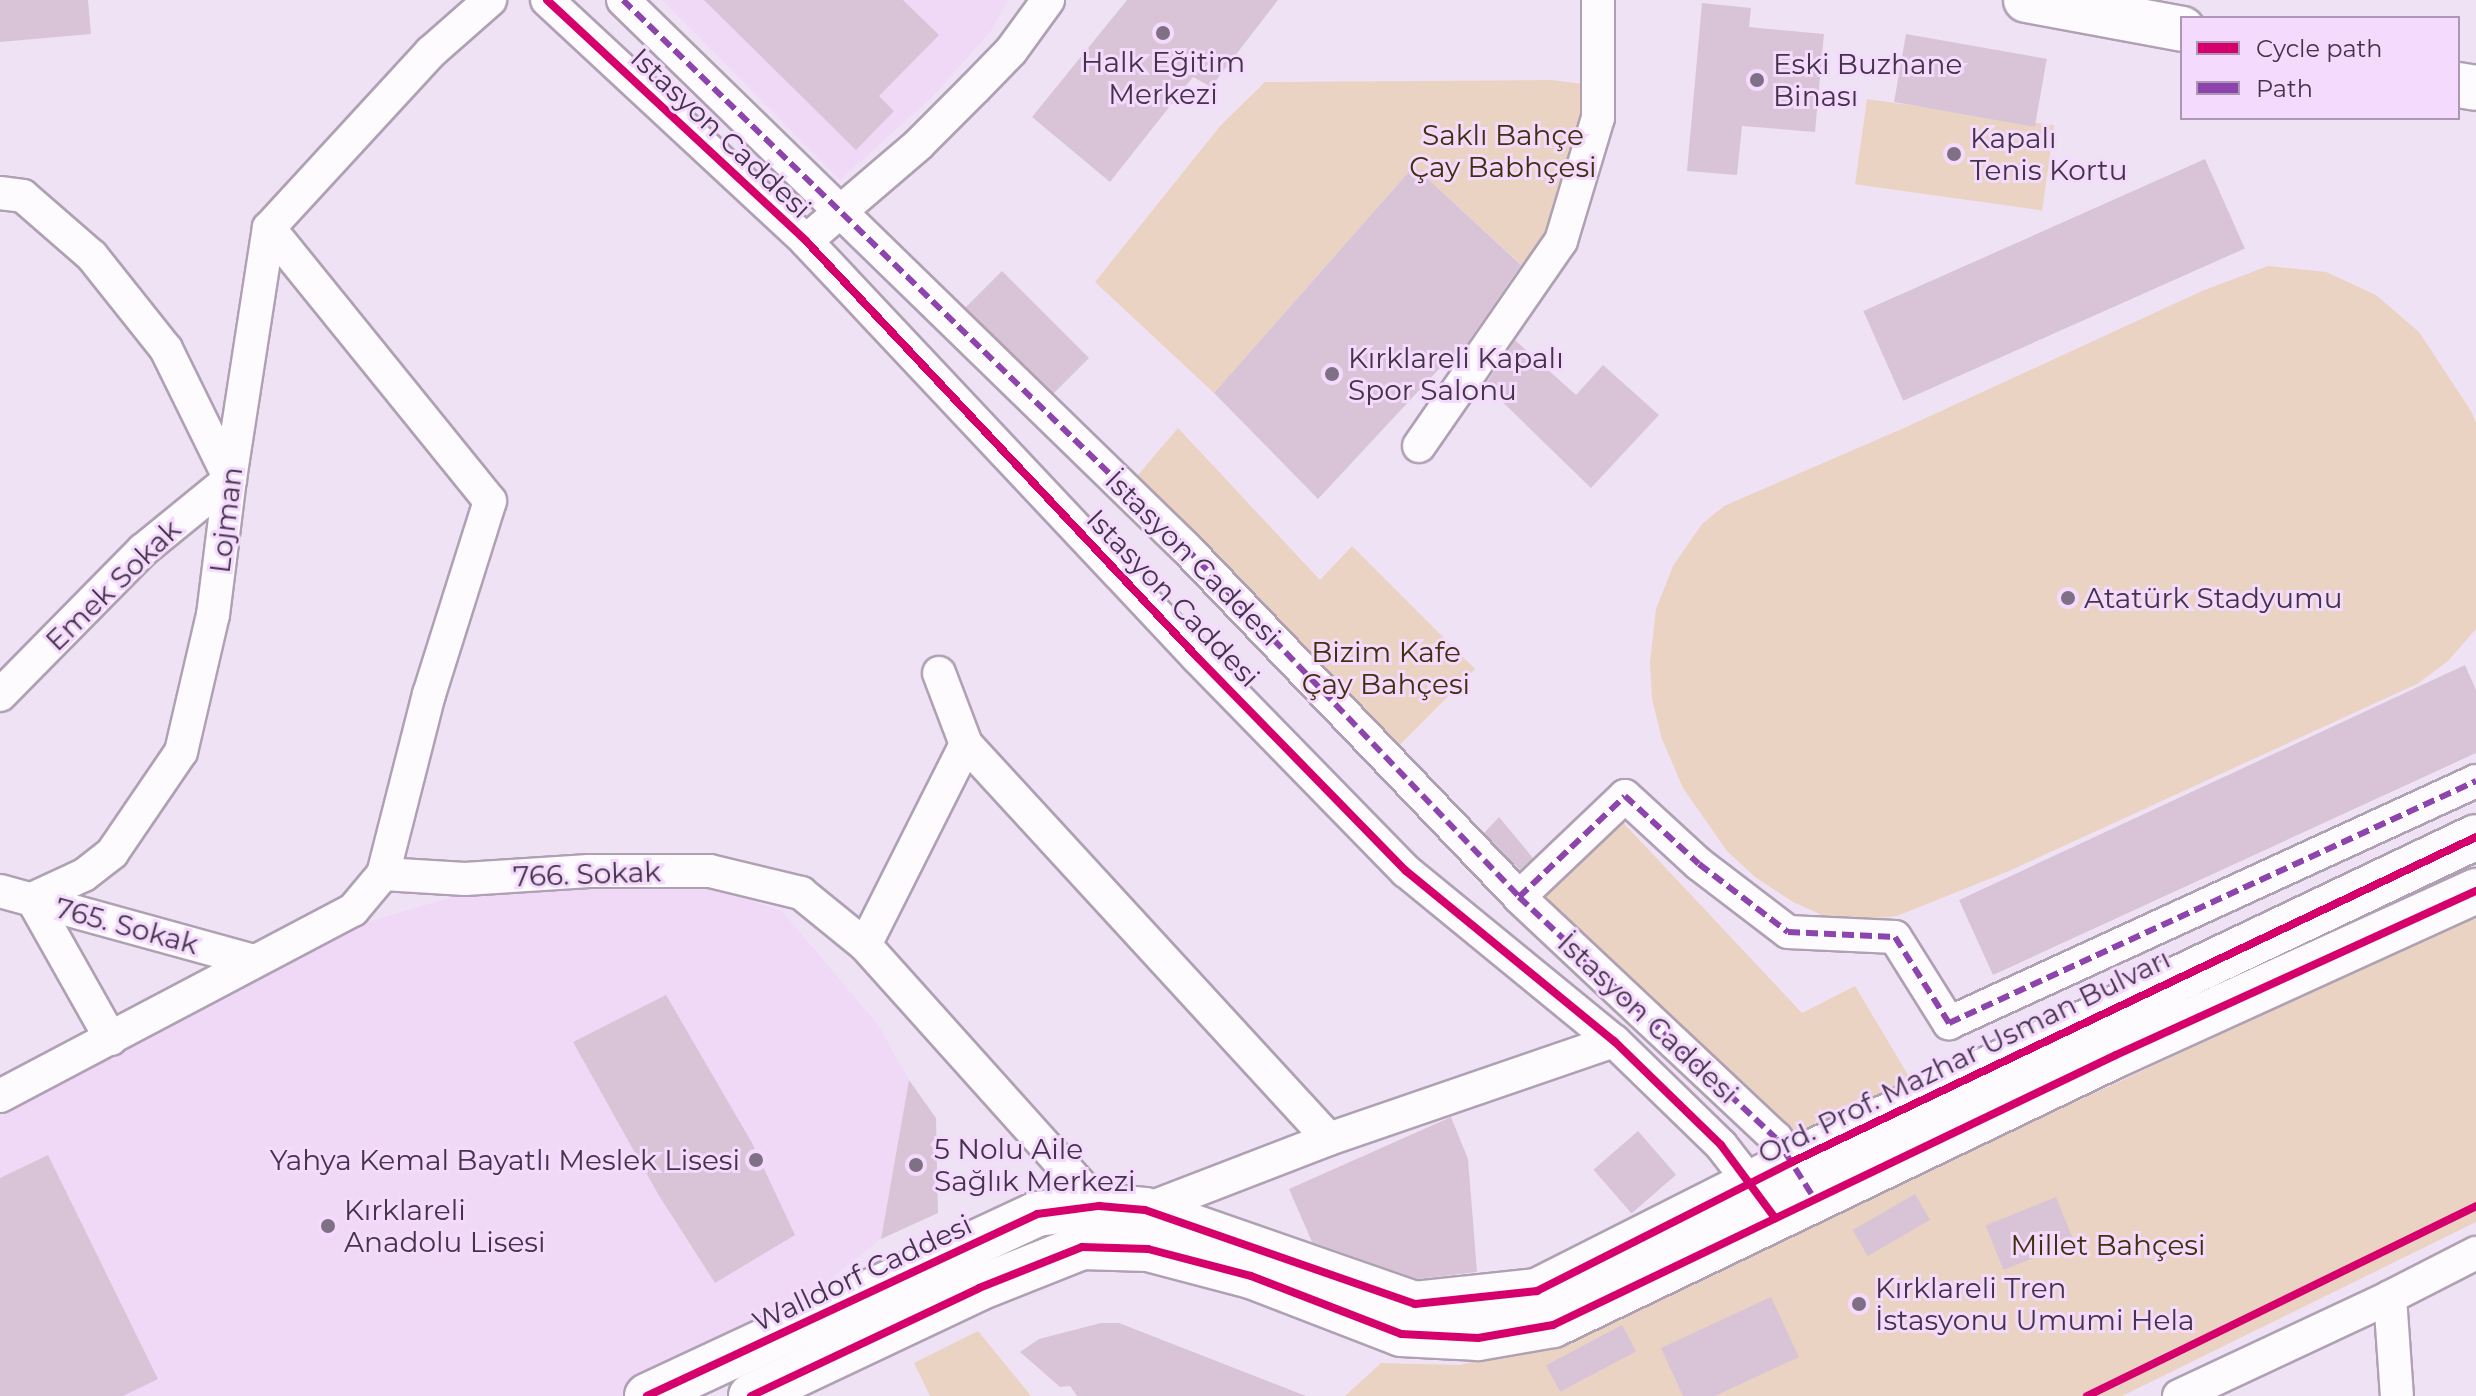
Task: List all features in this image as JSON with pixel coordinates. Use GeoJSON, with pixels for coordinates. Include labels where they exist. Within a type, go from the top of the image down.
{"type":"FeatureCollection","features":[{"type":"Feature","properties":{"kind":"main road"},"geometry":{"type":"LineString","coordinates":[[2026,0],[2180,29]]}},
{"type":"Feature","properties":{"kind":"main road","name":"Ord. Prof. Mazhar Usman Bulvarı"},"geometry":{"type":"LineString","coordinates":[[1803,1180],[2476,837]]}},
{"type":"Feature","properties":{"kind":"main road","name":"Ord. Prof. Mazhar Usman Bulvarı"},"geometry":{"type":"LineString","coordinates":[[1099,1206],[1145,1210],[1415,1304],[1537,1291],[1751,1182],[1803,1180],[2476,891]]}},
{"type":"Feature","properties":{"kind":"main road"},"geometry":{"type":"LineString","coordinates":[[751,1396],[979,1288],[1082,1247],[1148,1249],[1251,1276],[1401,1334],[1478,1338],[1553,1325],[1775,1218],[1803,1180]]}},
{"type":"Feature","properties":{"kind":"main road","name":"Walldorf Caddesi"},"geometry":{"type":"LineString","coordinates":[[647,1396],[1037,1214],[1099,1206]]}},
{"type":"Feature","properties":{"kind":"street"},"geometry":{"type":"LineString","coordinates":[[0,1096],[353,910],[383,874],[429,694],[490,501],[269,228],[431,52],[490,0]]}},
{"type":"Feature","properties":{"kind":"street","name":"Istasyon Caddesi"},"geometry":{"type":"LineString","coordinates":[[547,0],[806,241],[1198,658],[1406,871],[1614,1041],[1721,1145],[1775,1218]]}},
{"type":"Feature","properties":{"kind":"street","name":"İstasyon Caddesi"},"geometry":{"type":"LineString","coordinates":[[623,0],[1186,548],[1519,897],[1776,1138],[1803,1180]]}},
{"type":"Feature","properties":{"kind":"street"},"geometry":{"type":"LineString","coordinates":[[806,241],[919,144],[1011,51],[1048,0]]}},
{"type":"Feature","properties":{"kind":"street"},"geometry":{"type":"LineString","coordinates":[[1419,446],[1561,241],[1598,118],[1598,0]]}},
{"type":"Feature","properties":{"kind":"street"},"geometry":{"type":"LineString","coordinates":[[0,194],[23,196],[92,256],[166,349],[230,479]]}},
{"type":"Feature","properties":{"kind":"street","name":"Lojman"},"geometry":{"type":"LineString","coordinates":[[32,899],[84,875],[112,853],[181,752],[213,615],[230,479],[269,228]]}},
{"type":"Feature","properties":{"kind":"street","name":"Emek Sokak"},"geometry":{"type":"LineString","coordinates":[[0,695],[143,550],[230,479]]}},
{"type":"Feature","properties":{"kind":"street"},"geometry":{"type":"LineString","coordinates":[[939,673],[966,744],[1329,1139]]}},
{"type":"Feature","properties":{"kind":"street"},"geometry":{"type":"LineString","coordinates":[[865,945],[966,744]]}},
{"type":"Feature","properties":{"kind":"street"},"geometry":{"type":"LineString","coordinates":[[1519,897],[1625,796],[1699,864],[1788,932],[1895,937],[1949,1023],[2476,781]]}},
{"type":"Feature","properties":{"kind":"street","name":"766. Sokak"},"geometry":{"type":"LineString","coordinates":[[383,874],[465,879],[589,871],[710,871],[801,893],[865,945],[1099,1206]]}},
{"type":"Feature","properties":{"kind":"street","name":"765. Sokak"},"geometry":{"type":"LineString","coordinates":[[0,891],[254,961]]}},
{"type":"Feature","properties":{"kind":"street"},"geometry":{"type":"LineString","coordinates":[[32,899],[111,1039]]}},
{"type":"Feature","properties":{"kind":"street"},"geometry":{"type":"LineString","coordinates":[[1145,1210],[1329,1139],[1614,1041]]}},
{"type":"Feature","properties":{"kind":"street"},"geometry":{"type":"LineString","coordinates":[[2179,1396],[2476,1253]]}},
{"type":"Feature","properties":{"kind":"street"},"geometry":{"type":"LineString","coordinates":[[2390,1297],[2397,1396]]}},
{"type":"Feature","properties":{"kind":"shaded area"},"geometry":{"type":"Polygon","coordinates":[[[662,0],[1008,0],[991,31],[933,96],[840,180],[662,0]]]}},
{"type":"Feature","properties":{"kind":"shaded area","name":"Kırklareli Anadolu Lisesi"},"geometry":{"type":"Polygon","coordinates":[[[702,883],[782,911],[879,1026],[909,1080],[881,1239],[733,1356],[647,1396],[0,1396],[0,1095],[297,942],[460,895],[702,883]]]}},
{"type":"Feature","properties":{"kind":"green space","name":"Saklı Bahçe Çay Babhçesi"},"geometry":{"type":"Polygon","coordinates":[[[1552,80],[1583,84],[1578,144],[1558,217],[1527,270],[1414,166],[1214,393],[1095,282],[1221,125],[1265,82],[1552,80]]]}},
{"type":"Feature","properties":{"kind":"green space","name":"Kapalı Tenis Kortu"},"geometry":{"type":"Polygon","coordinates":[[[1867,99],[2054,125],[2042,210],[1855,184],[1867,99]]]}},
{"type":"Feature","properties":{"kind":"green space","name":"Atatürk Stadyumu"},"geometry":{"type":"Polygon","coordinates":[[[2268,266],[2326,272],[2376,295],[2419,332],[2471,411],[2476,423],[2476,629],[2448,661],[2417,684],[2009,871],[1897,916],[1855,920],[1822,915],[1793,902],[1755,877],[1727,851],[1683,788],[1662,739],[1652,699],[1650,662],[1656,609],[1673,566],[1702,524],[1724,506],[1904,428],[2202,291],[2268,266]]]}},
{"type":"Feature","properties":{"kind":"green space","name":"Bizim Kafe Çay Bahçesi"},"geometry":{"type":"Polygon","coordinates":[[[1178,428],[1320,580],[1352,546],[1475,669],[1387,758],[1126,489],[1178,428]]]}},
{"type":"Feature","properties":{"kind":"green space"},"geometry":{"type":"Polygon","coordinates":[[[1615,814],[1802,1013],[1855,986],[1923,1100],[1792,1162],[1519,897],[1615,814]]]}},
{"type":"Feature","properties":{"kind":"green space","name":"Millet Bahçesi"},"geometry":{"type":"Polygon","coordinates":[[[2476,915],[2476,1222],[2122,1396],[1345,1396],[1381,1363],[1460,1365],[1570,1338],[2476,915]]]}},
{"type":"Feature","properties":{"kind":"green space"},"geometry":{"type":"Polygon","coordinates":[[[978,1331],[1031,1396],[930,1396],[914,1363],[978,1331]]]}},
{"type":"Feature","properties":{"kind":"building"},"geometry":{"type":"Polygon","coordinates":[[[0,0],[88,0],[91,34],[0,42],[0,0]]]}},
{"type":"Feature","properties":{"kind":"building"},"geometry":{"type":"Polygon","coordinates":[[[704,0],[903,0],[939,35],[879,96],[894,111],[856,150],[704,0]]]}},
{"type":"Feature","properties":{"kind":"building","name":"Halk Eğitim Merkezi"},"geometry":{"type":"Polygon","coordinates":[[[1127,0],[1278,0],[1211,87],[1193,77],[1110,182],[1032,117],[1127,0]]]}},
{"type":"Feature","properties":{"kind":"building","name":"Eski Buzhane Binası"},"geometry":{"type":"Polygon","coordinates":[[[1702,3],[1751,8],[1749,27],[1824,34],[1815,132],[1742,126],[1737,175],[1687,171],[1702,3]]]}},
{"type":"Feature","properties":{"kind":"building"},"geometry":{"type":"Polygon","coordinates":[[[1906,34],[2047,59],[2035,127],[1894,102],[1906,34]]]}},
{"type":"Feature","properties":{"kind":"building"},"geometry":{"type":"Polygon","coordinates":[[[2205,159],[2245,249],[1903,401],[1863,311],[2205,159]]]}},
{"type":"Feature","properties":{"kind":"building","name":"Kırklareli Kapalı Spor Salonu"},"geometry":{"type":"Polygon","coordinates":[[[1414,166],[1521,265],[1457,358],[1453,354],[1318,499],[1214,393],[1414,166]]]}},
{"type":"Feature","properties":{"kind":"building"},"geometry":{"type":"Polygon","coordinates":[[[1002,271],[1089,358],[1052,395],[965,308],[1002,271]]]}},
{"type":"Feature","properties":{"kind":"building"},"geometry":{"type":"Polygon","coordinates":[[[1515,340],[1576,395],[1603,365],[1659,415],[1591,488],[1485,385],[1515,340]]]}},
{"type":"Feature","properties":{"kind":"building"},"geometry":{"type":"Polygon","coordinates":[[[2465,665],[2476,690],[2476,753],[1993,975],[1959,900],[2465,665]]]}},
{"type":"Feature","properties":{"kind":"building"},"geometry":{"type":"Polygon","coordinates":[[[1499,817],[1533,858],[1520,870],[1484,833],[1499,817]]]}},
{"type":"Feature","properties":{"kind":"building"},"geometry":{"type":"Polygon","coordinates":[[[666,995],[752,1143],[795,1235],[715,1283],[658,1194],[573,1042],[666,995]]]}},
{"type":"Feature","properties":{"kind":"building","name":"5 Nolu Aile Sağlık Merkezi"},"geometry":{"type":"Polygon","coordinates":[[[909,1080],[936,1118],[938,1213],[881,1239],[909,1080]]]}},
{"type":"Feature","properties":{"kind":"building"},"geometry":{"type":"Polygon","coordinates":[[[1451,1117],[1468,1159],[1477,1272],[1418,1279],[1312,1242],[1289,1189],[1451,1117]]]}},
{"type":"Feature","properties":{"kind":"building"},"geometry":{"type":"Polygon","coordinates":[[[1638,1131],[1676,1175],[1632,1213],[1593,1170],[1638,1131]]]}},
{"type":"Feature","properties":{"kind":"building"},"geometry":{"type":"Polygon","coordinates":[[[48,1155],[158,1379],[123,1396],[0,1396],[0,1178],[48,1155]]]}},
{"type":"Feature","properties":{"kind":"building"},"geometry":{"type":"Polygon","coordinates":[[[1915,1194],[1930,1220],[1868,1256],[1853,1230],[1915,1194]]]}},
{"type":"Feature","properties":{"kind":"building"},"geometry":{"type":"Polygon","coordinates":[[[2056,1197],[2074,1242],[2004,1270],[1986,1225],[2056,1197]]]}},
{"type":"Feature","properties":{"kind":"building"},"geometry":{"type":"Polygon","coordinates":[[[1771,1297],[1799,1357],[1715,1396],[1683,1396],[1661,1348],[1771,1297]]]}},
{"type":"Feature","properties":{"kind":"building"},"geometry":{"type":"Polygon","coordinates":[[[1101,1323],[1119,1323],[1306,1396],[1077,1396],[1070,1386],[1060,1387],[1020,1352],[1039,1339],[1101,1323]]]}},
{"type":"Feature","properties":{"kind":"building"},"geometry":{"type":"Polygon","coordinates":[[[1622,1325],[1636,1351],[1560,1392],[1546,1365],[1622,1325]]]}},
{"type":"Feature","properties":{"kind":"marked path"},"geometry":{"type":"LineString","coordinates":[[623,0],[1186,548],[1519,897],[1776,1138],[1814,1198]]}},
{"type":"Feature","properties":{"kind":"marked path"},"geometry":{"type":"LineString","coordinates":[[1519,897],[1625,796],[1699,864],[1788,932],[1895,937],[1949,1023],[2476,781]]}},
{"type":"Feature","properties":{"kind":"cycle path"},"geometry":{"type":"LineString","coordinates":[[547,0],[806,241],[1198,658],[1406,871],[1614,1041],[1721,1145],[1775,1218]]}},
{"type":"Feature","properties":{"kind":"cycle path"},"geometry":{"type":"LineString","coordinates":[[647,1396],[1037,1214],[1099,1206],[1145,1210],[1415,1304],[1537,1291],[1792,1162],[2476,837]]}},
{"type":"Feature","properties":{"kind":"cycle path"},"geometry":{"type":"LineString","coordinates":[[751,1396],[979,1288],[1082,1247],[1148,1249],[1251,1276],[1401,1334],[1478,1338],[1553,1325],[2116,1055],[2476,891]]}},
{"type":"Feature","properties":{"kind":"cycle path"},"geometry":{"type":"LineString","coordinates":[[2087,1396],[2476,1206]]}},
{"type":"Feature","properties":{"kind":"place","name":"Halk Eğitim Merkezi"},"geometry":{"type":"Point","coordinates":[1163,33]}},
{"type":"Feature","properties":{"kind":"place","name":"Eski Buzhane Binası"},"geometry":{"type":"Point","coordinates":[1757,80]}},
{"type":"Feature","properties":{"kind":"place","name":"Kapalı Tenis Kortu"},"geometry":{"type":"Point","coordinates":[1954,154]}},
{"type":"Feature","properties":{"kind":"place","name":"Kırklareli Kapalı Spor Salonu"},"geometry":{"type":"Point","coordinates":[1332,374]}},
{"type":"Feature","properties":{"kind":"place","name":"Atatürk Stadyumu"},"geometry":{"type":"Point","coordinates":[2068,598]}},
{"type":"Feature","properties":{"kind":"place","name":"Yahya Kemal Bayatlı Meslek Lisesi"},"geometry":{"type":"Point","coordinates":[756,1160]}},
{"type":"Feature","properties":{"kind":"place","name":"5 Nolu Aile Sağlık Merkezi"},"geometry":{"type":"Point","coordinates":[916,1165]}},
{"type":"Feature","properties":{"kind":"place","name":"Kırklareli Anadolu Lisesi"},"geometry":{"type":"Point","coordinates":[328,1226]}},
{"type":"Feature","properties":{"kind":"place","name":"Kırklareli Tren İstasyonu Umumi Hela"},"geometry":{"type":"Point","coordinates":[1859,1304]}}]}
